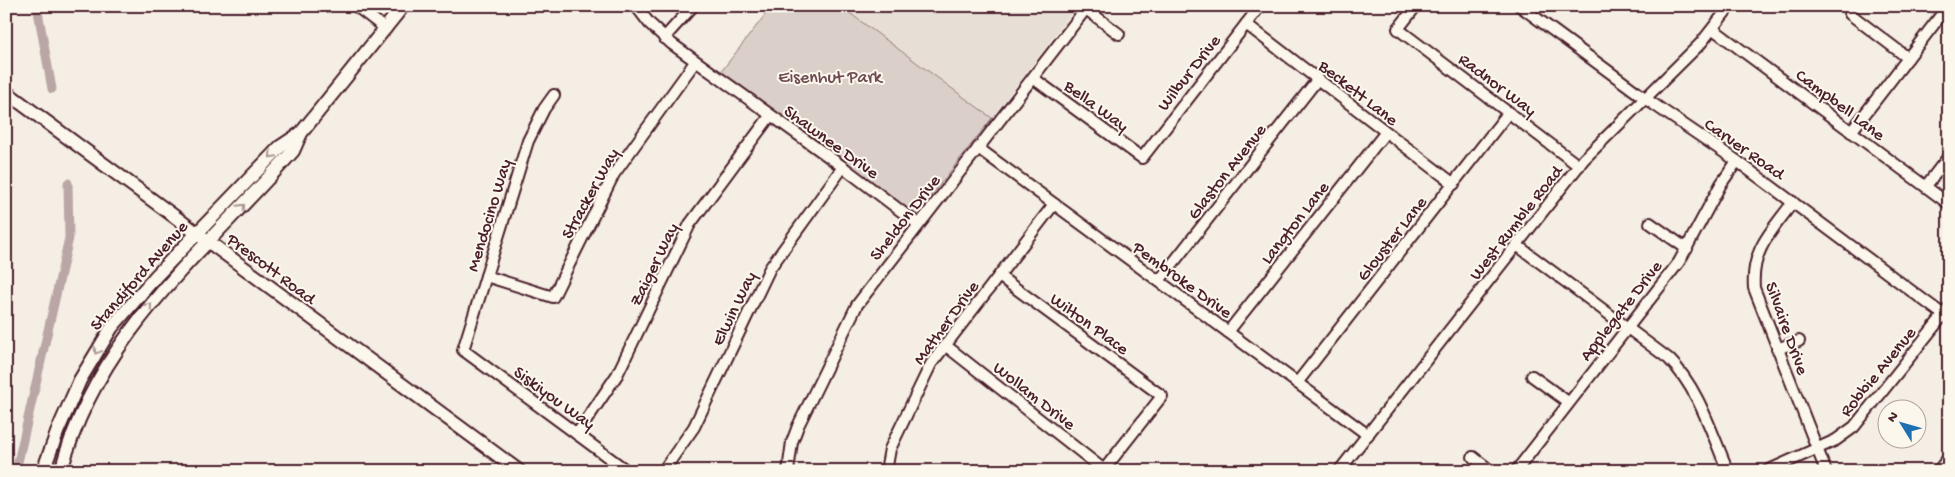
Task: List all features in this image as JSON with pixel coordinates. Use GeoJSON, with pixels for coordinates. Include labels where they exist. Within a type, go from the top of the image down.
{"type":"FeatureCollection","features":[{"type":"Feature","properties":{"kind":"main road","name":"Standiford Avenue"},"geometry":{"type":"LineString","coordinates":[[62,471],[80,416],[110,359],[142,314],[293,152],[301,134],[404,6]]}},
{"type":"Feature","properties":{"kind":"main road","name":"Prescott Road"},"geometry":{"type":"LineString","coordinates":[[6,92],[519,471]]}},
{"type":"Feature","properties":{"kind":"main road","name":"Standiford Avenue"},"geometry":{"type":"LineString","coordinates":[[44,471],[72,399],[112,327],[156,276],[280,147],[301,134]]}},
{"type":"Feature","properties":{"kind":"main road"},"geometry":{"type":"LineString","coordinates":[[54,471],[72,410],[72,399]]}},
{"type":"Feature","properties":{"kind":"street"},"geometry":{"type":"LineString","coordinates":[[356,6],[386,29]]}},
{"type":"Feature","properties":{"kind":"street","name":"Shawnee Drive"},"geometry":{"type":"LineString","coordinates":[[636,6],[664,38],[695,62],[843,167],[918,224]]}},
{"type":"Feature","properties":{"kind":"street"},"geometry":{"type":"LineString","coordinates":[[664,38],[693,6]]}},
{"type":"Feature","properties":{"kind":"street","name":"Wilbur Drive"},"geometry":{"type":"LineString","coordinates":[[1142,158],[1260,6]]}},
{"type":"Feature","properties":{"kind":"street","name":"Radnor Way"},"geometry":{"type":"LineString","coordinates":[[1416,6],[1398,29],[1579,166]]}},
{"type":"Feature","properties":{"kind":"street","name":"Carver Road"},"geometry":{"type":"LineString","coordinates":[[1520,6],[1646,99],[1736,160],[1947,314]]}},
{"type":"Feature","properties":{"kind":"street","name":"West Rumble Road"},"geometry":{"type":"LineString","coordinates":[[1340,471],[1579,166],[1605,137],[1646,99],[1713,29],[1730,6]]}},
{"type":"Feature","properties":{"kind":"street"},"geometry":{"type":"LineString","coordinates":[[1851,132],[1948,6]]}},
{"type":"Feature","properties":{"kind":"street"},"geometry":{"type":"LineString","coordinates":[[1087,8],[1119,34]]}},
{"type":"Feature","properties":{"kind":"street","name":"Sheldon Drive"},"geometry":{"type":"LineString","coordinates":[[788,471],[792,442],[798,426],[857,305],[1087,8]]}},
{"type":"Feature","properties":{"kind":"street"},"geometry":{"type":"LineString","coordinates":[[1850,14],[1908,58]]}},
{"type":"Feature","properties":{"kind":"street","name":"Beckett Lane"},"geometry":{"type":"LineString","coordinates":[[1246,24],[1278,46],[1317,80],[1454,184]]}},
{"type":"Feature","properties":{"kind":"street","name":"Campbell Lane"},"geometry":{"type":"LineString","coordinates":[[1713,29],[1949,204]]}},
{"type":"Feature","properties":{"kind":"street","name":"Stracker Way"},"geometry":{"type":"LineString","coordinates":[[486,276],[554,296],[614,174],[695,62]]}},
{"type":"Feature","properties":{"kind":"street","name":"Bella Way"},"geometry":{"type":"LineString","coordinates":[[1033,78],[1142,158]]}},
{"type":"Feature","properties":{"kind":"street","name":"Glaston Avenue"},"geometry":{"type":"LineString","coordinates":[[1159,281],[1317,80]]}},
{"type":"Feature","properties":{"kind":"street","name":"Mendocino Way"},"geometry":{"type":"LineString","coordinates":[[463,350],[528,141],[544,109],[554,95]]}},
{"type":"Feature","properties":{"kind":"street","name":"Glouster Lane"},"geometry":{"type":"LineString","coordinates":[[1297,383],[1509,112]]}},
{"type":"Feature","properties":{"kind":"street","name":"Zaiger Way"},"geometry":{"type":"LineString","coordinates":[[577,434],[617,375],[690,224],[770,116]]}},
{"type":"Feature","properties":{"kind":"street","name":"Langton Lane"},"geometry":{"type":"LineString","coordinates":[[1228,332],[1384,132]]}},
{"type":"Feature","properties":{"kind":"street","name":"Pembroke Drive"},"geometry":{"type":"LineString","coordinates":[[978,148],[1368,435]]}},
{"type":"Feature","properties":{"kind":"street"},"geometry":{"type":"LineString","coordinates":[[1926,186],[1949,156]]}},
{"type":"Feature","properties":{"kind":"street","name":"Applegate Drive"},"geometry":{"type":"LineString","coordinates":[[1516,471],[1687,249],[1721,184],[1736,160]]}},
{"type":"Feature","properties":{"kind":"street","name":"Elwin Way"},"geometry":{"type":"LineString","coordinates":[[663,471],[694,427],[770,268],[843,167]]}},
{"type":"Feature","properties":{"kind":"street","name":"Silvaire Drive"},"geometry":{"type":"LineString","coordinates":[[1793,202],[1760,246],[1754,266],[1754,288],[1757,300],[1826,471]]}},
{"type":"Feature","properties":{"kind":"street","name":"Mather Drive"},"geometry":{"type":"LineString","coordinates":[[886,471],[890,449],[930,364],[1054,204]]}},
{"type":"Feature","properties":{"kind":"street"},"geometry":{"type":"LineString","coordinates":[[1650,223],[1687,249]]}},
{"type":"Feature","properties":{"kind":"street"},"geometry":{"type":"LineString","coordinates":[[1518,246],[1669,359],[1688,381],[1728,471]]}},
{"type":"Feature","properties":{"kind":"street","name":"Wilton Place"},"geometry":{"type":"LineString","coordinates":[[999,276],[1162,396],[1104,470]]}},
{"type":"Feature","properties":{"kind":"street","name":"Robbie Avenue"},"geometry":{"type":"LineString","coordinates":[[1767,471],[1836,440],[1854,427],[1947,314]]}},
{"type":"Feature","properties":{"kind":"street"},"geometry":{"type":"LineString","coordinates":[[1777,349],[1799,341]]}},
{"type":"Feature","properties":{"kind":"street","name":"Wollam Drive"},"geometry":{"type":"LineString","coordinates":[[945,345],[1104,470]]}},
{"type":"Feature","properties":{"kind":"street","name":"Siskiyou Way"},"geometry":{"type":"LineString","coordinates":[[463,350],[627,471]]}},
{"type":"Feature","properties":{"kind":"street"},"geometry":{"type":"LineString","coordinates":[[1532,376],[1568,402]]}},
{"type":"Feature","properties":{"kind":"street"},"geometry":{"type":"LineString","coordinates":[[1473,457],[1491,471]]}},
{"type":"Feature","properties":{"kind":"street"},"geometry":{"type":"LineString","coordinates":[[1938,471],[1949,457]]}},
{"type":"Feature","properties":{"kind":"shaded area"},"geometry":{"type":"Polygon","coordinates":[[[840,6],[1077,6],[992,118],[840,6]]]}},
{"type":"Feature","properties":{"kind":"green space","name":"Eisenhut Park"},"geometry":{"type":"Polygon","coordinates":[[[772,6],[840,6],[992,118],[916,215],[720,73],[772,6]]]}},
{"type":"Feature","properties":{"kind":"waterway"},"geometry":{"type":"LineString","coordinates":[[37,6],[52,89]]}},
{"type":"Feature","properties":{"kind":"waterway"},"geometry":{"type":"LineString","coordinates":[[16,471],[69,238],[68,183]]}}]}
